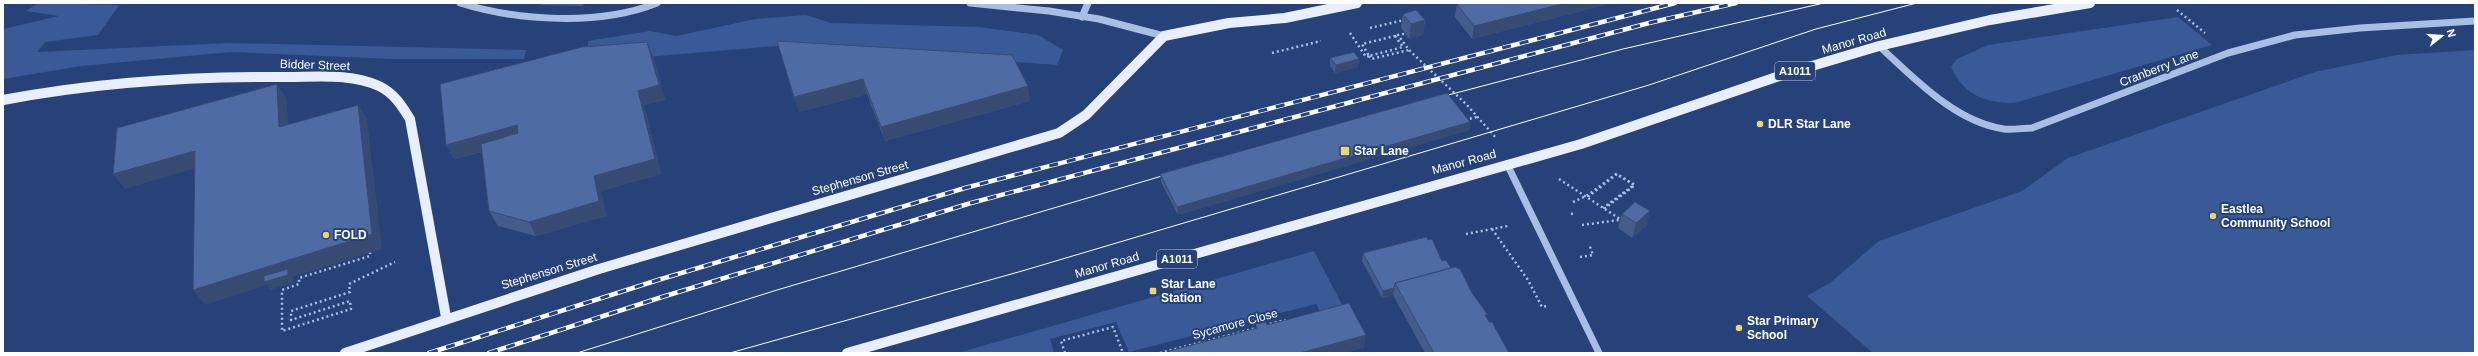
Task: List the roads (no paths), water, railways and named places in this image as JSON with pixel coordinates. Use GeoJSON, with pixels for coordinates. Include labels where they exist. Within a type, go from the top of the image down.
{"type":"FeatureCollection","features":[{"type":"Feature","properties":{"kind":"main road"},"geometry":{"type":"LineString","coordinates":[[1164,36],[1229,23],[1285,18],[1357,3]]}},
{"type":"Feature","properties":{"kind":"main road","name":"Manor Road"},"geometry":{"type":"LineString","coordinates":[[846,353],[1595,139],[1785,74],[1879,46],[1990,20],[2090,3]]}},
{"type":"Feature","properties":{"kind":"main road","name":"Stephenson Street"},"geometry":{"type":"LineString","coordinates":[[345,353],[446,317],[726,229],[1027,144],[1059,133],[1086,115],[1164,36]]}},
{"type":"Feature","properties":{"kind":"main road","name":"Bidder Street"},"geometry":{"type":"LineString","coordinates":[[3,100],[72,87],[200,78],[345,78],[376,84],[390,92],[401,103],[410,119],[446,317]]}},
{"type":"Feature","properties":{"kind":"street"},"geometry":{"type":"LineString","coordinates":[[460,3],[503,14],[571,16],[634,12],[647,9],[657,3]]}},
{"type":"Feature","properties":{"kind":"street"},"geometry":{"type":"LineString","coordinates":[[970,3],[1049,11],[1164,36]]}},
{"type":"Feature","properties":{"kind":"street"},"geometry":{"type":"LineString","coordinates":[[1082,17],[1088,3]]}},
{"type":"Feature","properties":{"kind":"street","name":"Cranberry Lane"},"geometry":{"type":"LineString","coordinates":[[1879,46],[1948,104],[1974,118],[2001,128],[2032,128],[2228,53],[2295,35],[2360,28],[2475,21]]}},
{"type":"Feature","properties":{"kind":"street"},"geometry":{"type":"LineString","coordinates":[[1507,164],[1599,353]]}},
{"type":"Feature","properties":{"kind":"tram line"},"geometry":{"type":"LineString","coordinates":[[1437,98],[1623,49],[1824,3]]}},
{"type":"Feature","properties":{"kind":"tram line"},"geometry":{"type":"LineString","coordinates":[[730,353],[1022,271],[1649,85],[1816,29],[1917,3]]}},
{"type":"Feature","properties":{"kind":"tram line"},"geometry":{"type":"LineString","coordinates":[[577,353],[777,290],[1172,173]]}},
{"type":"Feature","properties":{"kind":"railway"},"geometry":{"type":"LineString","coordinates":[[429,353],[658,280],[965,188],[1675,3]]}},
{"type":"Feature","properties":{"kind":"railway"},"geometry":{"type":"LineString","coordinates":[[489,353],[662,297],[971,203],[1649,23],[1736,3]]}},
{"type":"Feature","properties":{"kind":"place","name":"DLR Star Lane"},"geometry":{"type":"Point","coordinates":[1760,124]}},
{"type":"Feature","properties":{"kind":"place","name":"Star Lane"},"geometry":{"type":"Point","coordinates":[1345,151]}},
{"type":"Feature","properties":{"kind":"place","name":"Eastlea Community School"},"geometry":{"type":"Point","coordinates":[2213,216]}},
{"type":"Feature","properties":{"kind":"place","name":"FOLD"},"geometry":{"type":"Point","coordinates":[326,235]}},
{"type":"Feature","properties":{"kind":"place","name":"Star Lane Station"},"geometry":{"type":"Point","coordinates":[1153,291]}},
{"type":"Feature","properties":{"kind":"place","name":"Star Primary School"},"geometry":{"type":"Point","coordinates":[1739,328]}}]}
